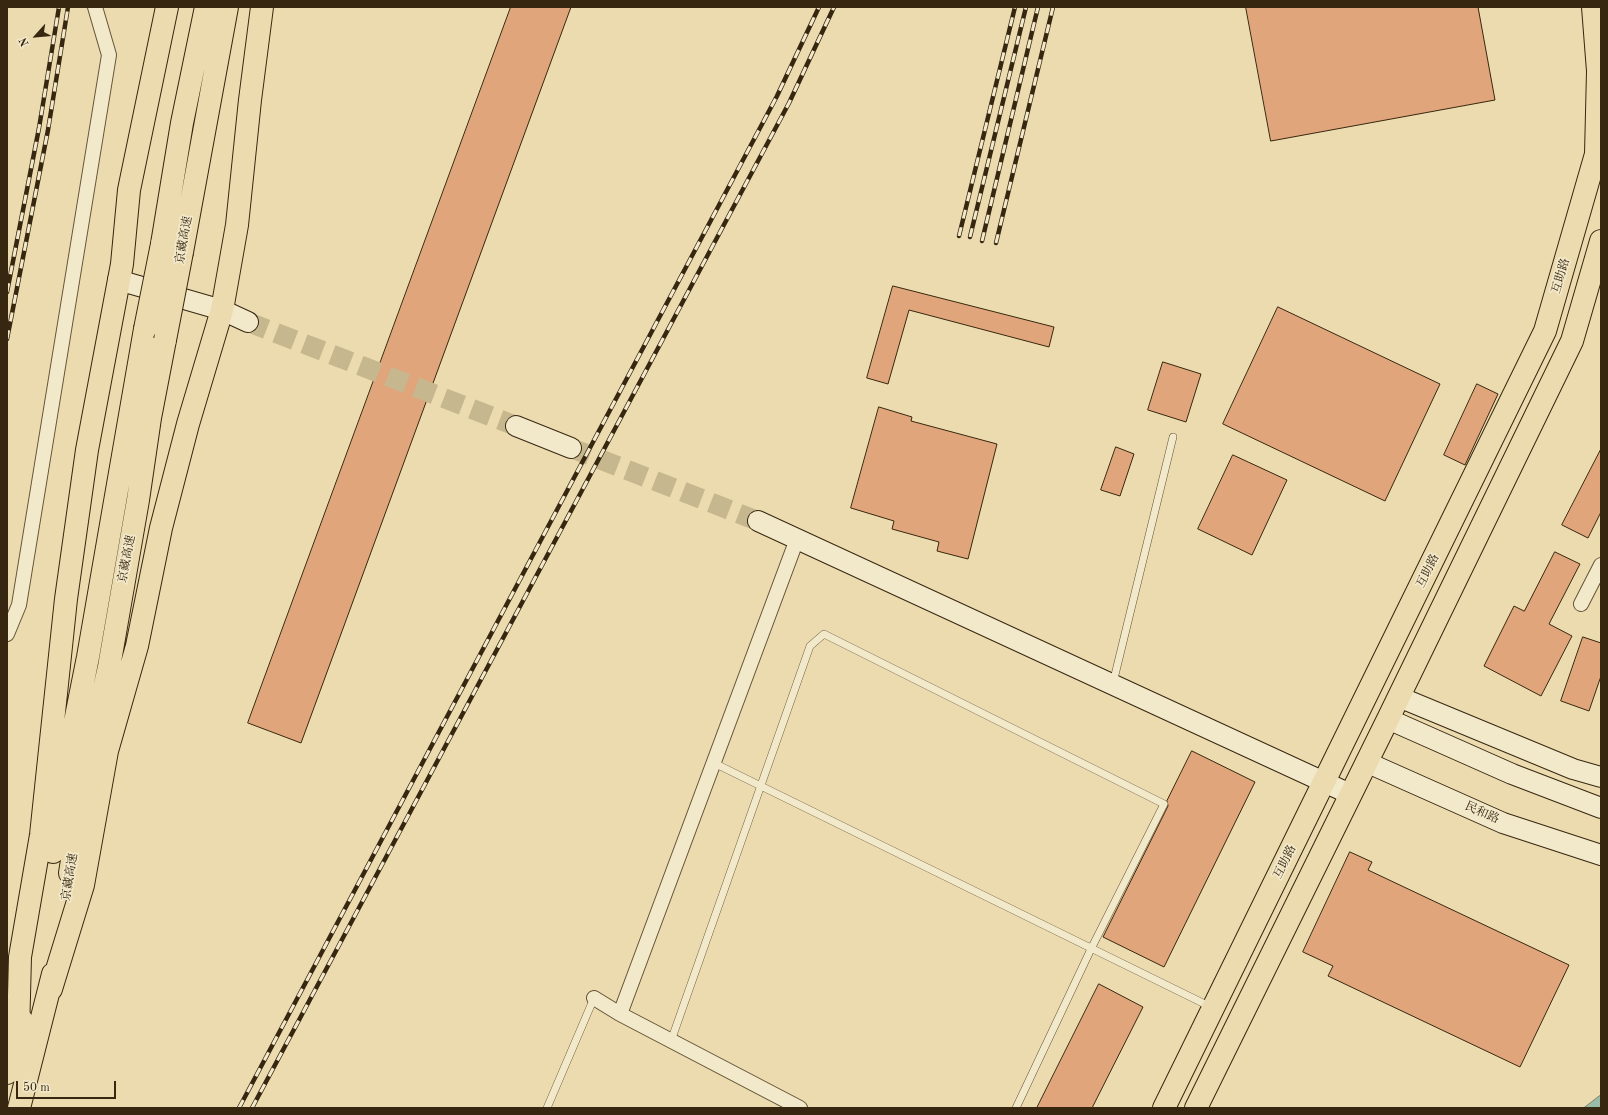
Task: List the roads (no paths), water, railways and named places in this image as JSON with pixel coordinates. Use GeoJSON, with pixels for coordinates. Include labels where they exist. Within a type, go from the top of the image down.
{"type":"FeatureCollection","features":[{"type":"Feature","properties":{"kind":"highway"},"geometry":{"type":"LineString","coordinates":[[18,1034],[20,958],[41,835],[66,599],[87,450],[122,264],[129,190],[168,7]]}},
{"type":"Feature","properties":{"kind":"highway","name":"京藏高速"},"geometry":{"type":"LineString","coordinates":[[7,1073],[18,1034],[50,870],[67,762],[88,657],[145,329],[162,244],[182,123],[206,7]]}},
{"type":"Feature","properties":{"kind":"highway","name":"京藏高速"},"geometry":{"type":"LineString","coordinates":[[19,1108],[51,989],[87,764],[109,667],[138,500],[150,418],[227,7]]}},
{"type":"Feature","properties":{"kind":"highway"},"geometry":{"type":"LineString","coordinates":[[51,989],[83,885],[107,751],[137,646],[161,528],[188,424],[222,310],[237,225],[250,100],[262,7]]}},
{"type":"Feature","properties":{"kind":"highway","name":"互助路"},"geometry":{"type":"LineString","coordinates":[[1164,1108],[1545,331],[1596,154],[1598,71],[1593,7]]}},
{"type":"Feature","properties":{"kind":"highway"},"geometry":{"type":"LineString","coordinates":[[1196,1108],[1399,697],[1572,341],[1601,241]]}},
{"type":"Feature","properties":{"kind":"main road"},"geometry":{"type":"LineString","coordinates":[[118,280],[222,310],[248,322]]}},
{"type":"Feature","properties":{"kind":"main road"},"geometry":{"type":"LineString","coordinates":[[516,426],[571,448]]}},
{"type":"Feature","properties":{"kind":"main road"},"geometry":{"type":"LineString","coordinates":[[758,521],[1350,794]]}},
{"type":"Feature","properties":{"kind":"main road"},"geometry":{"type":"LineString","coordinates":[[1399,697],[1573,769],[1601,777]]}},
{"type":"Feature","properties":{"kind":"main road"},"geometry":{"type":"LineString","coordinates":[[1388,719],[1512,774],[1601,808]]}},
{"type":"Feature","properties":{"kind":"main road","name":"民和路"},"geometry":{"type":"LineString","coordinates":[[1366,762],[1503,823],[1601,855]]}},
{"type":"Feature","properties":{"kind":"street"},"geometry":{"type":"LineString","coordinates":[[7,634],[19,606],[109,55],[95,7]]}},
{"type":"Feature","properties":{"kind":"street"},"geometry":{"type":"LineString","coordinates":[[620,1014],[797,539]]}},
{"type":"Feature","properties":{"kind":"street"},"geometry":{"type":"LineString","coordinates":[[1581,604],[1601,565]]}},
{"type":"Feature","properties":{"kind":"street"},"geometry":{"type":"LineString","coordinates":[[594,998],[620,1014],[800,1108]]}},
{"type":"Feature","properties":{"kind":"lane"},"geometry":{"type":"LineString","coordinates":[[1112,685],[1174,437]]}},
{"type":"Feature","properties":{"kind":"lane"},"geometry":{"type":"LineString","coordinates":[[671,1041],[810,646],[824,634],[1164,804],[1091,949],[1016,1108]]}},
{"type":"Feature","properties":{"kind":"lane"},"geometry":{"type":"LineString","coordinates":[[714,763],[1213,1008]]}},
{"type":"Feature","properties":{"kind":"lane"},"geometry":{"type":"LineString","coordinates":[[547,1108],[594,998]]}},
{"type":"Feature","properties":{"kind":"tunnel"},"geometry":{"type":"LineString","coordinates":[[248,322],[516,426]]}},
{"type":"Feature","properties":{"kind":"tunnel"},"geometry":{"type":"LineString","coordinates":[[571,448],[758,521]]}},
{"type":"Feature","properties":{"kind":"railway"},"geometry":{"type":"LineString","coordinates":[[7,292],[39,128],[59,7]]}},
{"type":"Feature","properties":{"kind":"railway"},"geometry":{"type":"LineString","coordinates":[[7,339],[48,130],[68,7]]}},
{"type":"Feature","properties":{"kind":"railway"},"geometry":{"type":"LineString","coordinates":[[239,1108],[777,96],[819,7]]}},
{"type":"Feature","properties":{"kind":"railway"},"geometry":{"type":"LineString","coordinates":[[252,1108],[789,103],[834,7]]}},
{"type":"Feature","properties":{"kind":"railway"},"geometry":{"type":"LineString","coordinates":[[959,236],[1015,7]]}},
{"type":"Feature","properties":{"kind":"railway"},"geometry":{"type":"LineString","coordinates":[[970,237],[1026,7]]}},
{"type":"Feature","properties":{"kind":"railway"},"geometry":{"type":"LineString","coordinates":[[982,241],[1038,7]]}},
{"type":"Feature","properties":{"kind":"railway"},"geometry":{"type":"LineString","coordinates":[[996,243],[1053,7]]}}]}
